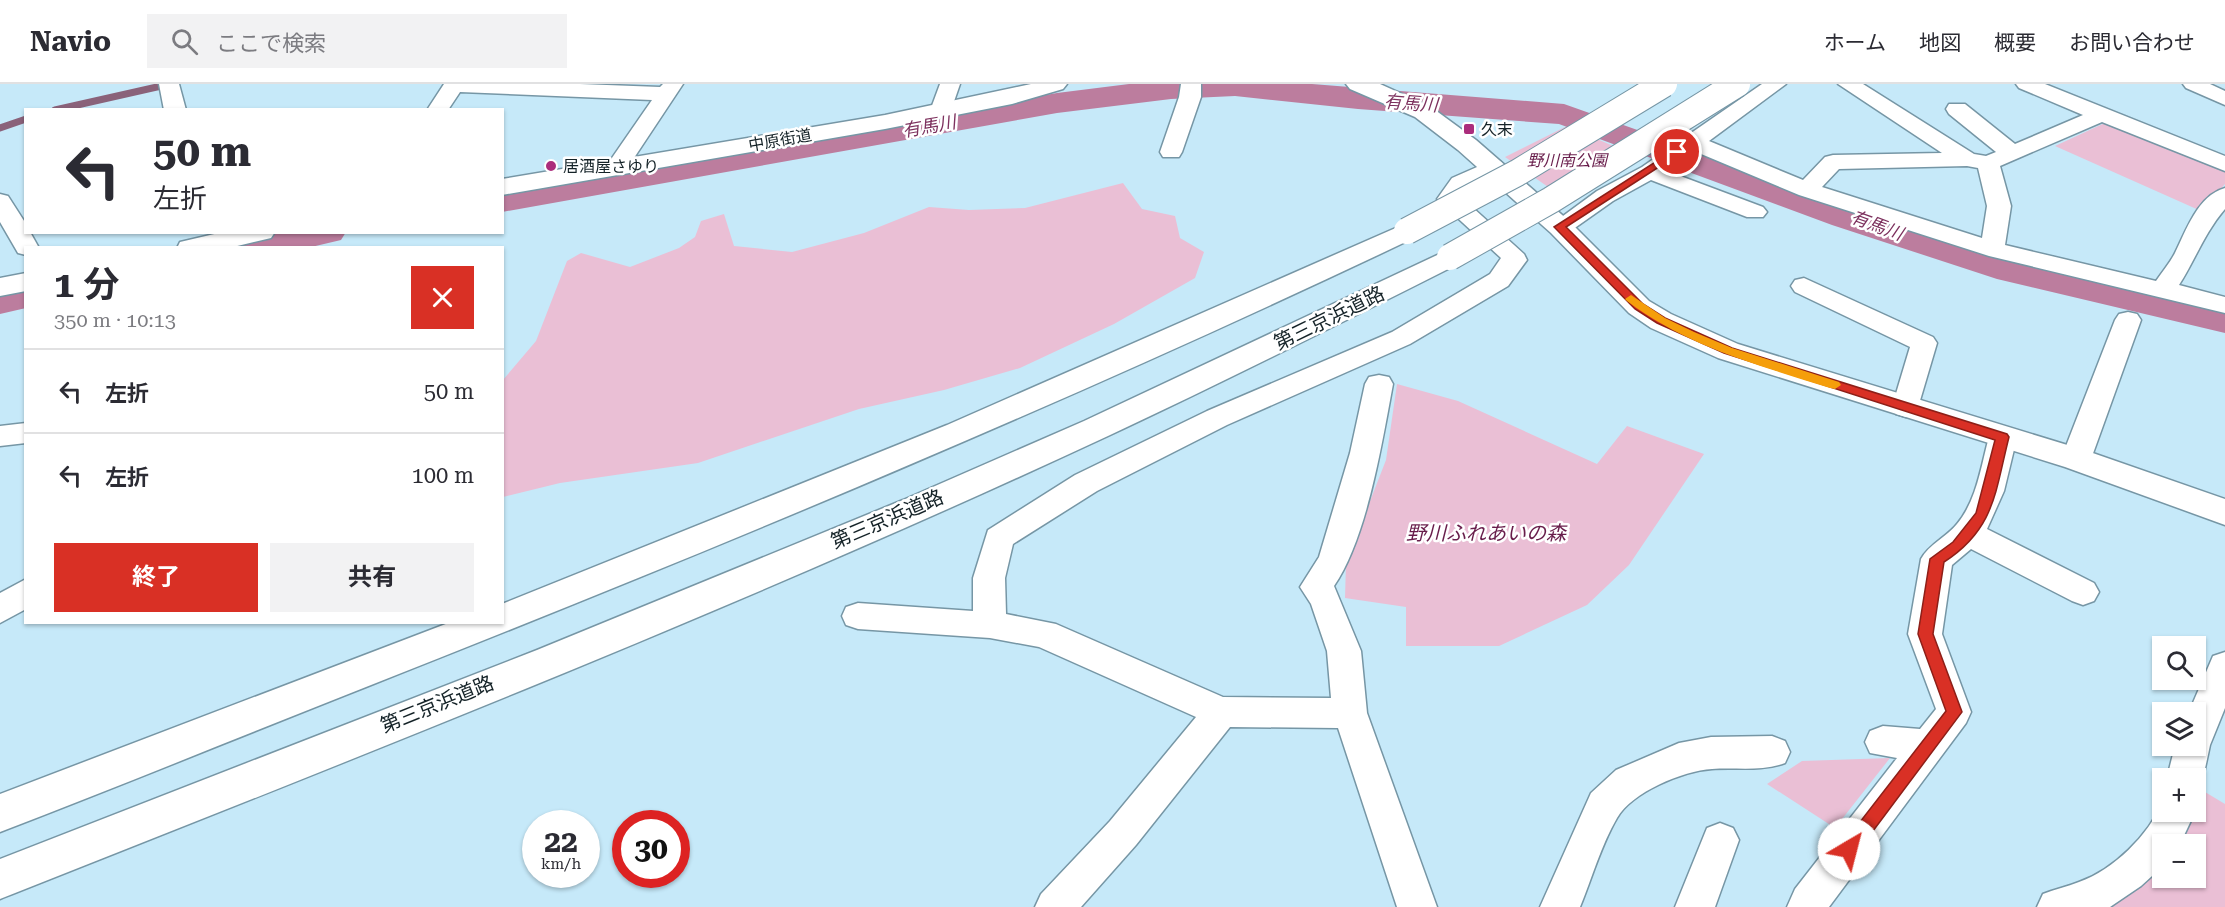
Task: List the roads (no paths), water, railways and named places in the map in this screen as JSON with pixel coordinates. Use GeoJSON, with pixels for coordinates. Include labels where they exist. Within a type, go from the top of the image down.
{"type":"FeatureCollection","features":[{"type":"Feature","properties":{"kind":"main road","name":"中原街道"},"geometry":{"type":"LineString","coordinates":[[504,187],[941,111],[1012,97],[1055,84]]}},
{"type":"Feature","properties":{"kind":"main road"},"geometry":{"type":"LineString","coordinates":[[1358,84],[1386,94],[1422,112],[1467,145],[1560,227],[1639,307],[1661,321],[1728,351],[2076,459],[2225,512]]}},
{"type":"Feature","properties":{"kind":"main road"},"geometry":{"type":"LineString","coordinates":[[504,618],[666,555],[1024,405],[1304,280],[1407,231],[1517,173],[1664,84]]}},
{"type":"Feature","properties":{"kind":"main road","name":"第三京浜道路"},"geometry":{"type":"LineString","coordinates":[[0,879],[688,603],[1045,452],[1334,316],[1450,257],[1551,200],[1737,84]]}},
{"type":"Feature","properties":{"kind":"main road"},"geometry":{"type":"LineString","coordinates":[[201,241],[248,234]]}},
{"type":"Feature","properties":{"kind":"main road"},"geometry":{"type":"LineString","coordinates":[[0,287],[24,282]]}},
{"type":"Feature","properties":{"kind":"main road"},"geometry":{"type":"LineString","coordinates":[[0,813],[487,624]]}},
{"type":"Feature","properties":{"kind":"street"},"geometry":{"type":"LineString","coordinates":[[941,111],[950,84]]}},
{"type":"Feature","properties":{"kind":"street"},"geometry":{"type":"LineString","coordinates":[[1171,152],[1190,97],[1191,84]]}},
{"type":"Feature","properties":{"kind":"street"},"geometry":{"type":"LineString","coordinates":[[1560,227],[1605,196],[1650,172],[1776,84]]}},
{"type":"Feature","properties":{"kind":"street"},"geometry":{"type":"LineString","coordinates":[[1848,84],[1977,161],[2000,206],[1992,249]]}},
{"type":"Feature","properties":{"kind":"street"},"geometry":{"type":"LineString","coordinates":[[2026,84],[2225,164]]}},
{"type":"Feature","properties":{"kind":"street"},"geometry":{"type":"LineString","coordinates":[[2193,84],[2225,99]]}},
{"type":"Feature","properties":{"kind":"street"},"geometry":{"type":"LineString","coordinates":[[174,85],[175,108]]}},
{"type":"Feature","properties":{"kind":"street"},"geometry":{"type":"LineString","coordinates":[[438,108],[455,85],[670,89]]}},
{"type":"Feature","properties":{"kind":"street"},"geometry":{"type":"LineString","coordinates":[[616,168],[670,89]]}},
{"type":"Feature","properties":{"kind":"street"},"geometry":{"type":"LineString","coordinates":[[1957,109],[2012,153]]}},
{"type":"Feature","properties":{"kind":"street"},"geometry":{"type":"LineString","coordinates":[[1807,190],[1833,162],[1977,161],[2034,146],[2101,115]]}},
{"type":"Feature","properties":{"kind":"street"},"geometry":{"type":"LineString","coordinates":[[1691,142],[1807,190],[1992,249],[2225,305]]}},
{"type":"Feature","properties":{"kind":"street"},"geometry":{"type":"LineString","coordinates":[[990,625],[989,578],[999,538],[1086,483],[1217,418],[1401,338],[1499,280],[1513,265],[1515,260],[1512,254],[1449,199],[1451,190],[1461,182],[1493,167]]}},
{"type":"Feature","properties":{"kind":"street"},"geometry":{"type":"LineString","coordinates":[[1650,172],[1755,212]]}},
{"type":"Feature","properties":{"kind":"street"},"geometry":{"type":"LineString","coordinates":[[2167,291],[2166,285],[2186,255],[2200,223],[2225,195]]}},
{"type":"Feature","properties":{"kind":"street"},"geometry":{"type":"LineString","coordinates":[[0,201],[26,246]]}},
{"type":"Feature","properties":{"kind":"street"},"geometry":{"type":"LineString","coordinates":[[1804,286],[1924,343],[1906,407]]}},
{"type":"Feature","properties":{"kind":"street"},"geometry":{"type":"LineString","coordinates":[[2076,459],[2128,320]]}},
{"type":"Feature","properties":{"kind":"street"},"geometry":{"type":"LineString","coordinates":[[1379,384],[1365,453],[1334,561],[1316,587],[1325,598],[1344,651],[1350,713],[1417,907]]}},
{"type":"Feature","properties":{"kind":"street"},"geometry":{"type":"LineString","coordinates":[[0,436],[24,433]]}},
{"type":"Feature","properties":{"kind":"street"},"geometry":{"type":"LineString","coordinates":[[1807,907],[1954,712],[1925,634],[1937,559],[1958,546],[1982,515],[2002,437]]}},
{"type":"Feature","properties":{"kind":"street"},"geometry":{"type":"LineString","coordinates":[[1968,533],[2083,592]]}},
{"type":"Feature","properties":{"kind":"street"},"geometry":{"type":"LineString","coordinates":[[0,610],[24,593]]}},
{"type":"Feature","properties":{"kind":"street"},"geometry":{"type":"LineString","coordinates":[[858,616],[990,625],[1044,634],[1221,712],[1350,713]]}},
{"type":"Feature","properties":{"kind":"street"},"geometry":{"type":"LineString","coordinates":[[2206,713],[2225,666]]}},
{"type":"Feature","properties":{"kind":"street"},"geometry":{"type":"LineString","coordinates":[[1055,907],[1123,833],[1221,712]]}},
{"type":"Feature","properties":{"kind":"street"},"geometry":{"type":"LineString","coordinates":[[1883,742],[1929,745]]}},
{"type":"Feature","properties":{"kind":"street"},"geometry":{"type":"LineString","coordinates":[[1560,907],[1604,805],[1629,782],[1679,759],[1711,753],[1772,752]]}},
{"type":"Feature","properties":{"kind":"street"},"geometry":{"type":"LineString","coordinates":[[2057,907],[2088,898],[2139,866],[2174,822]]}},
{"type":"Feature","properties":{"kind":"street"},"geometry":{"type":"LineString","coordinates":[[1695,907],[1720,840]]}},
{"type":"Feature","properties":{"kind":"waterway"},"geometry":{"type":"LineString","coordinates":[[64,108],[170,84]]}},
{"type":"Feature","properties":{"kind":"waterway","name":"有馬川"},"geometry":{"type":"LineString","coordinates":[[504,201],[1057,103],[1171,89],[1235,86],[1358,99],[1441,103],[1564,114],[1846,217],[1959,254],[2011,270],[2225,319]]}},
{"type":"Feature","properties":{"kind":"waterway"},"geometry":{"type":"LineString","coordinates":[[0,128],[24,120]]}},
{"type":"Feature","properties":{"kind":"waterway","name":"有馬川"},"geometry":{"type":"LineString","coordinates":[[254,246],[317,234]]}},
{"type":"Feature","properties":{"kind":"waterway","name":"有馬川"},"geometry":{"type":"LineString","coordinates":[[0,301],[24,295]]}},
{"type":"Feature","properties":{"kind":"place","name":"久末"},"geometry":{"type":"Point","coordinates":[1469,129]}},
{"type":"Feature","properties":{"kind":"place","name":"居酒屋さゆり"},"geometry":{"type":"Point","coordinates":[551,166]}},
{"type":"Feature","properties":{"kind":"park label","name":"野川南公園"},"geometry":{"type":"Point","coordinates":[1567,160]}},
{"type":"Feature","properties":{"kind":"park label","name":"野川ふれあいの森"},"geometry":{"type":"Point","coordinates":[1486,533]}}]}
